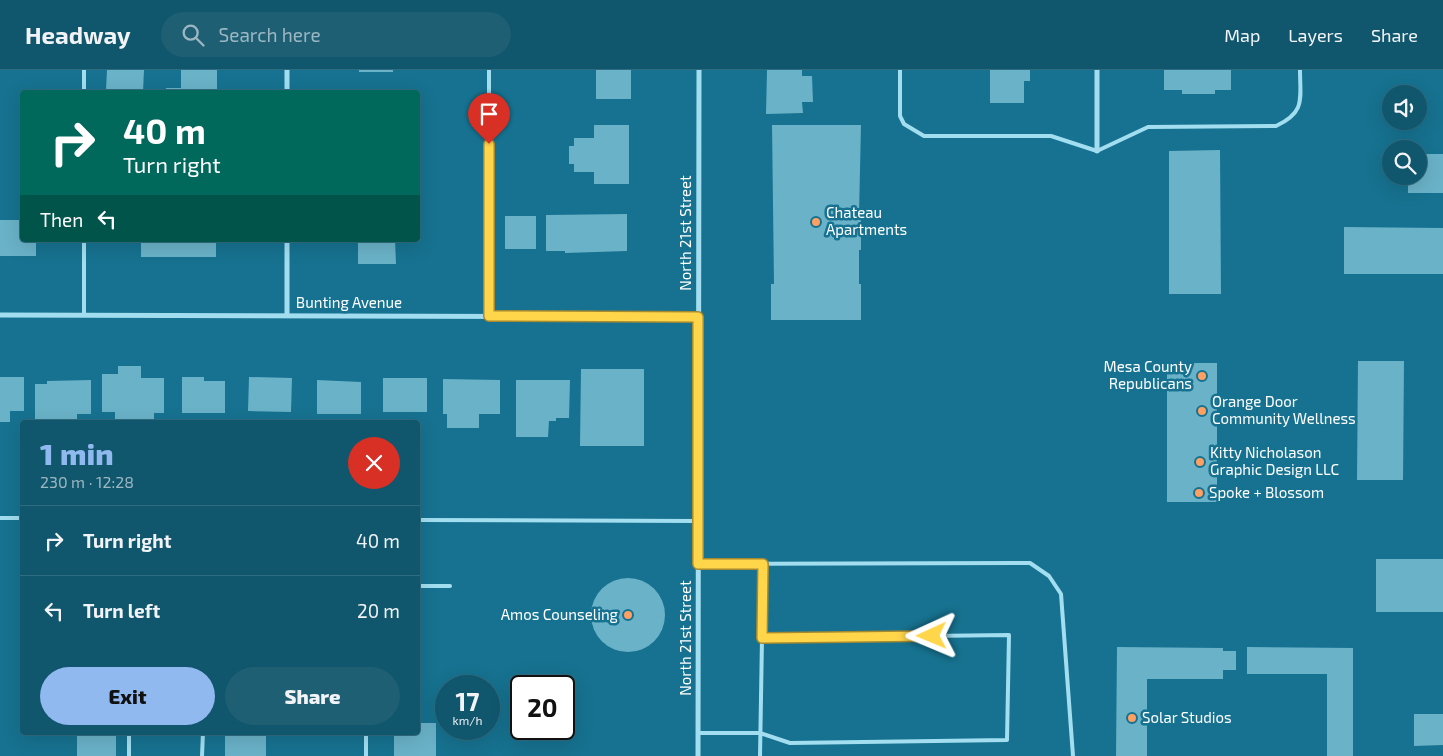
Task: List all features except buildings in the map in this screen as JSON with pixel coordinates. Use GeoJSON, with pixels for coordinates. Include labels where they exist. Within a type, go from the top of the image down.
{"type":"FeatureCollection","features":[{"type":"Feature","properties":{"kind":"street"},"geometry":{"type":"LineString","coordinates":[[287,70],[287,90]]}},
{"type":"Feature","properties":{"kind":"street","name":"North 21st Street"},"geometry":{"type":"LineString","coordinates":[[698,70],[698,756]]}},
{"type":"Feature","properties":{"kind":"street"},"geometry":{"type":"LineString","coordinates":[[1097,70],[1097,151]]}},
{"type":"Feature","properties":{"kind":"street"},"geometry":{"type":"LineString","coordinates":[[287,242],[287,315]]}},
{"type":"Feature","properties":{"kind":"street","name":"Bunting Avenue"},"geometry":{"type":"LineString","coordinates":[[0,315],[698,317]]}},
{"type":"Feature","properties":{"kind":"lane"},"geometry":{"type":"LineString","coordinates":[[84,70],[84,90]]}},
{"type":"Feature","properties":{"kind":"lane"},"geometry":{"type":"LineString","coordinates":[[489,70],[489,316]]}},
{"type":"Feature","properties":{"kind":"lane"},"geometry":{"type":"LineString","coordinates":[[900,70],[900,116],[904,124],[924,136],[1051,136],[1097,151],[1148,127],[1276,126],[1291,119],[1298,111],[1300,70]]}},
{"type":"Feature","properties":{"kind":"lane"},"geometry":{"type":"LineString","coordinates":[[84,242],[84,315]]}},
{"type":"Feature","properties":{"kind":"lane"},"geometry":{"type":"LineString","coordinates":[[0,518],[20,518]]}},
{"type":"Feature","properties":{"kind":"lane"},"geometry":{"type":"LineString","coordinates":[[420,520],[698,521]]}},
{"type":"Feature","properties":{"kind":"lane"},"geometry":{"type":"LineString","coordinates":[[698,564],[1030,563],[1049,576],[1061,594],[1074,756]]}},
{"type":"Feature","properties":{"kind":"lane"},"geometry":{"type":"LineString","coordinates":[[760,756],[763,564]]}},
{"type":"Feature","properties":{"kind":"lane"},"geometry":{"type":"LineString","coordinates":[[420,586],[450,586]]}},
{"type":"Feature","properties":{"kind":"lane"},"geometry":{"type":"LineString","coordinates":[[698,733],[760,733],[790,743],[1007,740],[1009,635],[762,638]]}},
{"type":"Feature","properties":{"kind":"lane"},"geometry":{"type":"LineString","coordinates":[[129,735],[129,756]]}},
{"type":"Feature","properties":{"kind":"lane"},"geometry":{"type":"LineString","coordinates":[[202,756],[203,735]]}},
{"type":"Feature","properties":{"kind":"lane"},"geometry":{"type":"LineString","coordinates":[[366,735],[366,756]]}},
{"type":"Feature","properties":{"kind":"place","name":"Chateau Apartments"},"geometry":{"type":"Point","coordinates":[816,222]}},
{"type":"Feature","properties":{"kind":"place","name":"Mesa County Republicans"},"geometry":{"type":"Point","coordinates":[1202,376]}},
{"type":"Feature","properties":{"kind":"place","name":"Orange Door Community Wellness"},"geometry":{"type":"Point","coordinates":[1202,411]}},
{"type":"Feature","properties":{"kind":"place","name":"Kitty Nicholason Graphic Design LLC"},"geometry":{"type":"Point","coordinates":[1200,462]}},
{"type":"Feature","properties":{"kind":"place","name":"Spoke + Blossom"},"geometry":{"type":"Point","coordinates":[1199,493]}},
{"type":"Feature","properties":{"kind":"place","name":"Amos Counseling"},"geometry":{"type":"Point","coordinates":[628,615]}},
{"type":"Feature","properties":{"kind":"place","name":"Solar Studios"},"geometry":{"type":"Point","coordinates":[1132,718]}},
{"type":"Feature","properties":{"kind":"route"},"geometry":{"type":"LineString","coordinates":[[489,144],[489,316],[698,317],[698,564],[763,564],[762,638],[932,636]]}}]}
